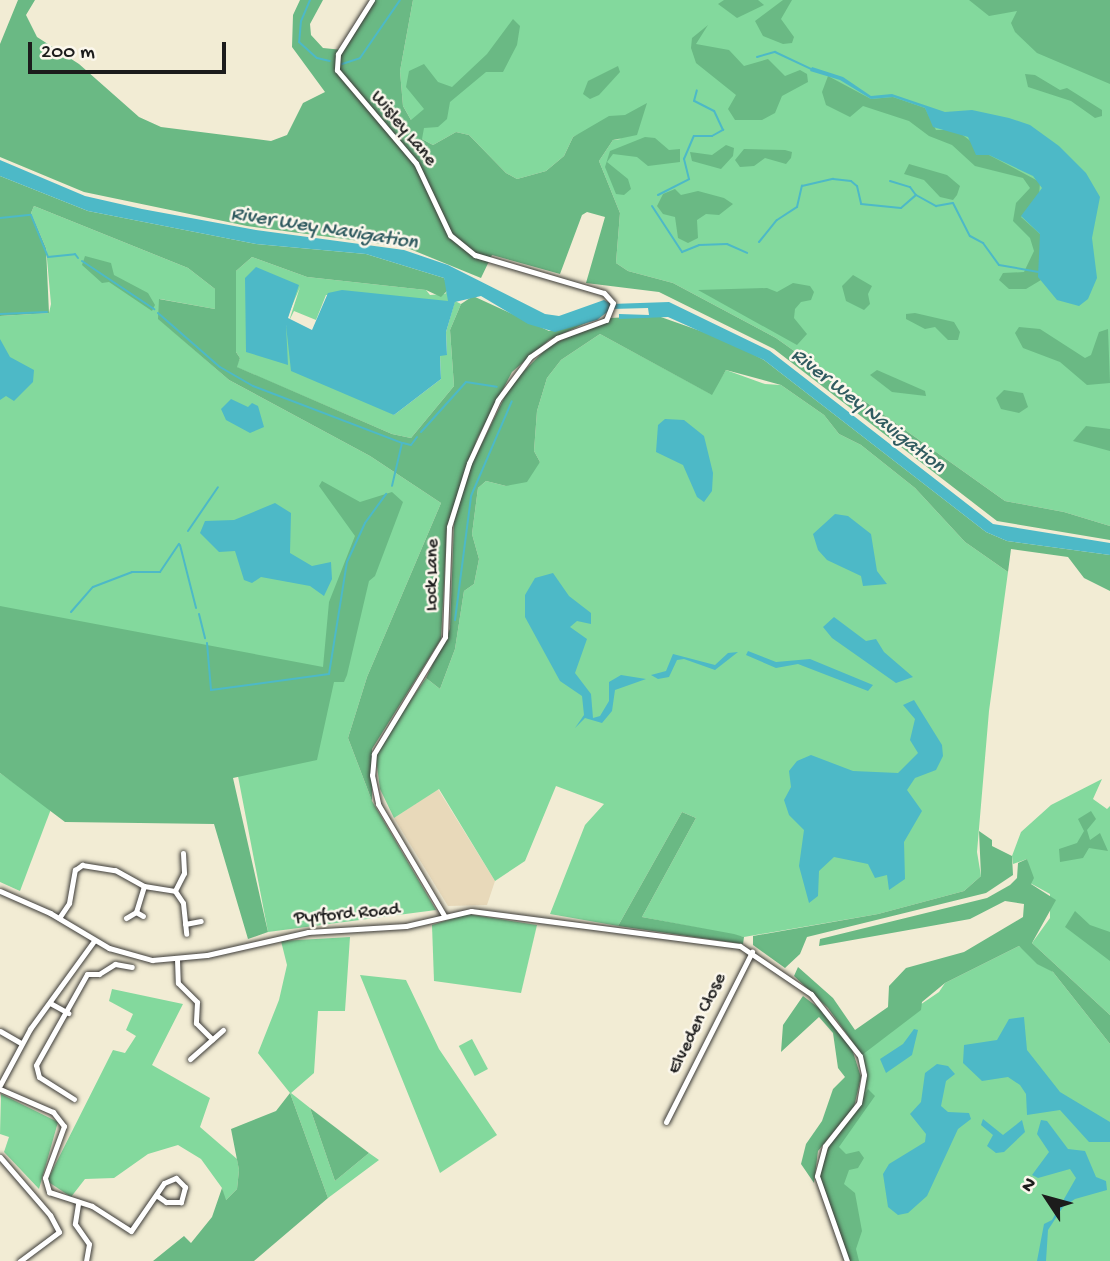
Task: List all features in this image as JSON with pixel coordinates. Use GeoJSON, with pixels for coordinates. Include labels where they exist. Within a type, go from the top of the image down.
{"type":"FeatureCollection","features":[{"type":"Feature","properties":{"kind":"street","name":"Wisley Lane"},"geometry":{"type":"LineString","coordinates":[[372,0],[338,54],[337,70],[416,163],[450,235],[475,254],[604,293],[613,306]]}},
{"type":"Feature","properties":{"kind":"street","name":"Lock Lane"},"geometry":{"type":"LineString","coordinates":[[444,915],[438,897],[378,804],[372,775],[374,754],[445,637],[449,527],[465,472],[498,400],[530,356],[557,338],[606,320],[613,306]]}},
{"type":"Feature","properties":{"kind":"street"},"geometry":{"type":"LineString","coordinates":[[175,891],[182,882],[186,857]]}},
{"type":"Feature","properties":{"kind":"street"},"geometry":{"type":"LineString","coordinates":[[59,918],[69,902],[78,866],[115,870],[144,886],[175,891],[183,903],[186,934]]}},
{"type":"Feature","properties":{"kind":"street"},"geometry":{"type":"LineString","coordinates":[[126,918],[136,912],[144,886]]}},
{"type":"Feature","properties":{"kind":"street","name":"Pyrford Road"},"geometry":{"type":"LineString","coordinates":[[0,891],[59,918],[94,941],[133,956],[177,959],[298,934],[407,926],[444,915],[477,911],[733,945],[752,951]]}},
{"type":"Feature","properties":{"kind":"street"},"geometry":{"type":"LineString","coordinates":[[136,912],[143,916]]}},
{"type":"Feature","properties":{"kind":"street"},"geometry":{"type":"LineString","coordinates":[[186,924],[201,921]]}},
{"type":"Feature","properties":{"kind":"street"},"geometry":{"type":"LineString","coordinates":[[94,941],[21,1043],[0,1087],[61,1119],[63,1137],[45,1185],[49,1192],[78,1204],[92,1206],[131,1231],[156,1195],[170,1178],[186,1187],[181,1202],[166,1202],[156,1195]]}},
{"type":"Feature","properties":{"kind":"street"},"geometry":{"type":"LineString","coordinates":[[752,951],[819,1002],[850,1041],[863,1066],[859,1103],[825,1146],[817,1175],[847,1261]]}},
{"type":"Feature","properties":{"kind":"street","name":"Elveden Close"},"geometry":{"type":"LineString","coordinates":[[666,1122],[752,951]]}},
{"type":"Feature","properties":{"kind":"street"},"geometry":{"type":"LineString","coordinates":[[177,959],[178,983],[197,1002],[196,1023],[212,1039]]}},
{"type":"Feature","properties":{"kind":"street"},"geometry":{"type":"LineString","coordinates":[[74,1099],[35,1071],[89,973],[99,974],[115,964],[132,967]]}},
{"type":"Feature","properties":{"kind":"street"},"geometry":{"type":"LineString","coordinates":[[50,1003],[68,1013]]}},
{"type":"Feature","properties":{"kind":"street"},"geometry":{"type":"LineString","coordinates":[[190,1059],[223,1030]]}},
{"type":"Feature","properties":{"kind":"street"},"geometry":{"type":"LineString","coordinates":[[0,1031],[21,1043]]}},
{"type":"Feature","properties":{"kind":"street"},"geometry":{"type":"LineString","coordinates":[[672,1111],[681,1115]]}},
{"type":"Feature","properties":{"kind":"street"},"geometry":{"type":"LineString","coordinates":[[0,1157],[50,1215],[59,1232],[20,1261]]}},
{"type":"Feature","properties":{"kind":"street"},"geometry":{"type":"LineString","coordinates":[[78,1204],[75,1224],[89,1244],[86,1261]]}},
{"type":"Feature","properties":{"kind":"shaded area"},"geometry":{"type":"Polygon","coordinates":[[[438,789],[495,881],[487,905],[448,906],[394,818],[438,789]]]}},
{"type":"Feature","properties":{"kind":"green space"},"geometry":{"type":"Polygon","coordinates":[[[18,0],[35,0],[26,15],[37,37],[79,64],[139,117],[161,127],[271,141],[287,135],[303,103],[325,92],[292,47],[293,15],[300,0],[323,0],[310,24],[311,35],[323,48],[343,50],[375,0],[413,0],[400,71],[403,106],[411,120],[424,109],[406,87],[409,71],[424,64],[438,82],[452,87],[487,54],[513,19],[520,26],[517,45],[503,72],[486,72],[450,102],[447,119],[438,127],[424,128],[422,139],[433,145],[456,132],[469,135],[506,173],[517,179],[546,171],[564,156],[573,137],[609,116],[625,115],[647,103],[637,135],[613,140],[599,161],[620,213],[616,263],[628,271],[673,283],[776,338],[1005,501],[1064,512],[1110,526],[1110,540],[997,521],[774,349],[659,292],[586,283],[605,217],[587,212],[582,215],[560,274],[492,255],[481,278],[405,247],[247,226],[84,192],[0,157],[0,44],[18,0]]]}},
{"type":"Feature","properties":{"kind":"green space"},"geometry":{"type":"Polygon","coordinates":[[[413,0],[1110,0],[1110,526],[1064,512],[1005,501],[776,338],[673,283],[628,271],[616,263],[620,213],[599,161],[613,140],[621,139],[588,130],[573,137],[564,156],[546,171],[517,179],[506,173],[469,135],[456,132],[433,145],[422,139],[403,106],[400,71],[413,0]]]}},
{"type":"Feature","properties":{"kind":"green space"},"geometry":{"type":"Polygon","coordinates":[[[724,0],[758,0],[764,5],[737,18],[718,4],[724,0]]]}},
{"type":"Feature","properties":{"kind":"green space"},"geometry":{"type":"Polygon","coordinates":[[[783,0],[792,0],[781,19],[794,37],[792,43],[783,44],[763,36],[755,21],[783,0]]]}},
{"type":"Feature","properties":{"kind":"green space"},"geometry":{"type":"Polygon","coordinates":[[[969,0],[1110,0],[1110,84],[1037,53],[1015,32],[1011,23],[1017,11],[989,16],[969,0]]]}},
{"type":"Feature","properties":{"kind":"green space"},"geometry":{"type":"Polygon","coordinates":[[[708,25],[696,44],[729,50],[744,66],[768,59],[785,76],[800,70],[807,74],[808,82],[782,96],[775,113],[762,120],[735,120],[728,109],[736,95],[696,63],[691,48],[692,38],[708,25]]]}},
{"type":"Feature","properties":{"kind":"green space"},"geometry":{"type":"Polygon","coordinates":[[[618,66],[620,72],[599,95],[590,99],[583,94],[588,81],[618,66]]]}},
{"type":"Feature","properties":{"kind":"green space"},"geometry":{"type":"Polygon","coordinates":[[[1025,74],[1035,75],[1060,90],[1067,88],[1102,110],[1102,116],[1095,118],[1071,101],[1028,87],[1025,74]]]}},
{"type":"Feature","properties":{"kind":"green space"},"geometry":{"type":"Polygon","coordinates":[[[828,76],[871,99],[893,97],[925,108],[936,130],[956,130],[989,155],[1040,182],[1039,197],[1021,217],[1040,234],[1041,280],[1026,289],[1009,289],[999,280],[1003,273],[1024,272],[1034,251],[1030,238],[1013,221],[1016,203],[1030,188],[1023,178],[975,166],[952,145],[929,136],[909,121],[863,106],[850,117],[826,105],[822,92],[828,76]]]}},
{"type":"Feature","properties":{"kind":"green space"},"geometry":{"type":"Polygon","coordinates":[[[645,137],[655,138],[669,150],[680,149],[680,162],[648,166],[637,157],[613,154],[607,162],[628,179],[631,189],[624,195],[616,194],[605,167],[610,151],[645,137]]]}},
{"type":"Feature","properties":{"kind":"green space"},"geometry":{"type":"Polygon","coordinates":[[[726,145],[734,148],[733,156],[721,169],[692,161],[690,152],[712,155],[726,145]]]}},
{"type":"Feature","properties":{"kind":"green space"},"geometry":{"type":"Polygon","coordinates":[[[744,149],[792,152],[786,164],[765,158],[754,166],[740,167],[735,160],[744,149]]]}},
{"type":"Feature","properties":{"kind":"green space"},"geometry":{"type":"Polygon","coordinates":[[[909,164],[947,175],[960,186],[957,195],[953,200],[940,197],[924,180],[904,174],[909,164]]]}},
{"type":"Feature","properties":{"kind":"green space"},"geometry":{"type":"Polygon","coordinates":[[[0,176],[88,211],[256,244],[366,254],[444,278],[449,289],[441,297],[426,290],[307,277],[252,257],[236,271],[236,352],[240,358],[237,367],[392,434],[411,438],[454,386],[450,330],[461,304],[473,296],[549,331],[588,322],[549,340],[512,372],[477,439],[447,526],[441,639],[372,749],[372,801],[348,738],[367,677],[441,503],[370,456],[229,380],[158,319],[159,299],[215,309],[215,289],[188,268],[34,206],[31,213],[46,248],[49,313],[0,316],[0,176]]]}},
{"type":"Feature","properties":{"kind":"green space"},"geometry":{"type":"Polygon","coordinates":[[[675,189],[681,195],[698,191],[724,198],[733,204],[719,215],[706,214],[697,220],[698,238],[688,243],[678,238],[675,217],[663,214],[657,206],[663,194],[675,189]]]}},
{"type":"Feature","properties":{"kind":"green space"},"geometry":{"type":"Polygon","coordinates":[[[34,206],[188,268],[215,289],[215,309],[160,299],[159,319],[229,380],[370,456],[441,503],[367,677],[348,738],[372,801],[436,910],[268,932],[216,662],[0,607],[0,316],[49,313],[51,304],[46,248],[31,213],[34,206]]]}},
{"type":"Feature","properties":{"kind":"green space"},"geometry":{"type":"Polygon","coordinates":[[[85,256],[111,263],[114,275],[148,293],[155,305],[152,311],[109,282],[102,283],[82,265],[85,256]]]}},
{"type":"Feature","properties":{"kind":"green space"},"geometry":{"type":"Polygon","coordinates":[[[252,257],[307,277],[426,290],[430,295],[445,294],[449,289],[448,302],[326,295],[316,320],[294,311],[289,321],[300,287],[283,327],[290,326],[394,415],[441,379],[440,355],[447,354],[446,332],[455,301],[461,304],[450,330],[454,386],[411,438],[392,434],[236,367],[240,358],[236,352],[236,271],[252,257]]]}},
{"type":"Feature","properties":{"kind":"green space"},"geometry":{"type":"Polygon","coordinates":[[[853,275],[872,286],[868,294],[870,304],[864,310],[846,301],[842,286],[853,275]]]}},
{"type":"Feature","properties":{"kind":"green space"},"geometry":{"type":"Polygon","coordinates":[[[793,283],[810,286],[814,292],[811,300],[801,302],[795,309],[794,318],[807,334],[797,345],[698,290],[767,288],[777,292],[793,283]]]}},
{"type":"Feature","properties":{"kind":"green space"},"geometry":{"type":"Polygon","coordinates":[[[915,313],[954,322],[960,332],[958,340],[948,340],[935,327],[925,329],[906,319],[906,314],[915,313]]]}},
{"type":"Feature","properties":{"kind":"green space"},"geometry":{"type":"Polygon","coordinates":[[[658,316],[726,340],[764,360],[986,532],[1007,541],[1110,555],[1110,591],[1084,578],[1068,557],[1011,549],[1008,572],[965,542],[915,488],[861,445],[839,434],[824,415],[781,385],[726,370],[712,395],[600,334],[561,360],[547,378],[537,411],[534,451],[540,462],[527,482],[506,486],[486,481],[478,488],[472,534],[479,559],[474,584],[464,591],[455,649],[440,689],[426,678],[450,629],[454,522],[468,472],[511,384],[549,346],[609,318],[658,316]]]}},
{"type":"Feature","properties":{"kind":"green space"},"geometry":{"type":"Polygon","coordinates":[[[1019,327],[1040,329],[1085,358],[1091,355],[1099,332],[1108,329],[1110,383],[1087,385],[1060,362],[1023,348],[1015,333],[1019,327]]]}},
{"type":"Feature","properties":{"kind":"green space"},"geometry":{"type":"Polygon","coordinates":[[[600,334],[711,394],[726,370],[765,384],[781,385],[824,415],[839,434],[861,445],[915,488],[965,542],[1008,572],[989,711],[977,852],[981,876],[964,891],[878,914],[744,937],[642,917],[696,818],[682,812],[618,926],[550,914],[585,825],[604,804],[556,786],[525,861],[495,881],[439,789],[394,818],[380,789],[375,751],[426,678],[440,689],[455,649],[464,591],[474,584],[479,559],[472,534],[478,488],[486,481],[506,486],[540,462],[534,451],[537,411],[547,378],[561,360],[600,334]]]}},
{"type":"Feature","properties":{"kind":"green space"},"geometry":{"type":"Polygon","coordinates":[[[877,370],[925,391],[926,396],[892,392],[870,375],[877,370]]]}},
{"type":"Feature","properties":{"kind":"green space"},"geometry":{"type":"Polygon","coordinates":[[[1004,390],[1023,393],[1028,407],[1019,413],[1001,409],[996,398],[1004,390]]]}},
{"type":"Feature","properties":{"kind":"green space"},"geometry":{"type":"Polygon","coordinates":[[[1086,426],[1110,429],[1110,451],[1073,441],[1086,426]]]}},
{"type":"Feature","properties":{"kind":"green space"},"geometry":{"type":"Polygon","coordinates":[[[322,481],[360,502],[392,492],[403,502],[375,576],[369,581],[347,675],[344,682],[334,682],[317,760],[233,778],[268,932],[248,939],[214,824],[65,822],[0,773],[0,606],[323,667],[329,602],[355,536],[319,486],[322,481]]]}},
{"type":"Feature","properties":{"kind":"green space"},"geometry":{"type":"Polygon","coordinates":[[[0,773],[51,809],[20,891],[0,882],[0,773]]]}},
{"type":"Feature","properties":{"kind":"green space"},"geometry":{"type":"Polygon","coordinates":[[[1102,779],[1093,799],[1107,809],[1110,806],[1110,1015],[1032,943],[1050,918],[1050,894],[1030,883],[1027,859],[1013,864],[1012,856],[1021,832],[1051,805],[1102,779]]]}},
{"type":"Feature","properties":{"kind":"green space"},"geometry":{"type":"Polygon","coordinates":[[[1091,811],[1096,819],[1087,830],[1090,840],[1100,833],[1108,851],[1089,848],[1083,858],[1060,862],[1059,849],[1077,843],[1084,831],[1078,819],[1091,811]]]}},
{"type":"Feature","properties":{"kind":"green space"},"geometry":{"type":"Polygon","coordinates":[[[682,812],[696,818],[642,917],[734,934],[744,937],[743,944],[618,926],[682,812]]]}},
{"type":"Feature","properties":{"kind":"green space"},"geometry":{"type":"Polygon","coordinates":[[[979,831],[992,840],[992,846],[1012,856],[1013,875],[986,893],[807,937],[800,954],[785,968],[753,945],[753,936],[878,914],[964,891],[981,876],[979,831]]]}},
{"type":"Feature","properties":{"kind":"green space"},"geometry":{"type":"Polygon","coordinates":[[[1027,859],[1034,878],[1031,884],[1056,900],[1032,943],[1110,1015],[1110,1044],[1053,972],[1037,964],[1019,946],[945,983],[922,1002],[921,1010],[862,1055],[828,1008],[794,976],[798,967],[833,998],[855,1030],[888,1007],[889,986],[906,968],[964,952],[1023,917],[1024,904],[1005,901],[970,919],[819,946],[820,939],[987,898],[1010,885],[1017,878],[1018,863],[1027,859]]]}},
{"type":"Feature","properties":{"kind":"green space"},"geometry":{"type":"Polygon","coordinates":[[[1075,911],[1090,925],[1110,932],[1110,961],[1065,927],[1075,911]]]}},
{"type":"Feature","properties":{"kind":"green space"},"geometry":{"type":"Polygon","coordinates":[[[467,914],[537,925],[521,993],[434,981],[432,925],[467,914]]]}},
{"type":"Feature","properties":{"kind":"green space"},"geometry":{"type":"Polygon","coordinates":[[[350,937],[345,1011],[318,1011],[314,1073],[291,1093],[310,1108],[335,1181],[369,1153],[379,1160],[328,1198],[290,1093],[258,1053],[279,1000],[287,965],[281,941],[350,937]]]}},
{"type":"Feature","properties":{"kind":"green space"},"geometry":{"type":"Polygon","coordinates":[[[1019,946],[1053,972],[1110,1044],[1110,1261],[849,1261],[829,1143],[863,1100],[867,1075],[858,1047],[939,992],[945,983],[1019,946]]]}},
{"type":"Feature","properties":{"kind":"green space"},"geometry":{"type":"Polygon","coordinates":[[[360,975],[406,980],[439,1049],[497,1135],[440,1173],[360,975]]]}},
{"type":"Feature","properties":{"kind":"green space"},"geometry":{"type":"Polygon","coordinates":[[[112,989],[183,1004],[152,1065],[210,1098],[200,1127],[237,1159],[239,1170],[237,1189],[225,1201],[222,1188],[201,1159],[178,1145],[148,1154],[114,1178],[85,1179],[71,1197],[47,1181],[113,1050],[125,1053],[136,1036],[126,1030],[133,1014],[109,1001],[112,989]]]}},
{"type":"Feature","properties":{"kind":"green space"},"geometry":{"type":"Polygon","coordinates":[[[803,996],[824,1012],[852,1049],[861,1077],[854,1107],[818,1151],[814,1183],[801,1164],[806,1144],[822,1121],[833,1089],[845,1077],[838,1068],[833,1033],[819,1017],[781,1052],[783,1025],[803,996]]]}},
{"type":"Feature","properties":{"kind":"green space"},"geometry":{"type":"Polygon","coordinates":[[[472,1039],[488,1069],[475,1076],[459,1046],[472,1039]]]}},
{"type":"Feature","properties":{"kind":"green space"},"geometry":{"type":"Polygon","coordinates":[[[868,1089],[875,1096],[839,1147],[846,1154],[859,1151],[864,1158],[858,1168],[849,1170],[844,1184],[855,1193],[862,1231],[856,1249],[859,1261],[849,1261],[819,1174],[830,1143],[856,1113],[868,1089]]]}},
{"type":"Feature","properties":{"kind":"green space"},"geometry":{"type":"Polygon","coordinates":[[[290,1093],[328,1198],[254,1261],[153,1261],[184,1236],[191,1243],[212,1217],[222,1188],[226,1200],[237,1189],[239,1170],[231,1129],[276,1111],[290,1093]]]}},
{"type":"Feature","properties":{"kind":"green space"},"geometry":{"type":"Polygon","coordinates":[[[1,1094],[58,1122],[39,1189],[4,1152],[9,1137],[0,1134],[1,1094]]]}},
{"type":"Feature","properties":{"kind":"green space"},"geometry":{"type":"Polygon","coordinates":[[[310,1108],[369,1153],[335,1181],[310,1108]]]}},
{"type":"Feature","properties":{"kind":"water"},"geometry":{"type":"Polygon","coordinates":[[[812,67],[843,77],[871,96],[892,94],[945,112],[972,110],[1009,118],[1030,125],[1059,146],[1086,173],[1100,197],[1092,238],[1097,278],[1088,299],[1079,306],[1057,300],[1038,277],[1040,234],[1021,216],[1042,188],[1033,176],[989,155],[976,155],[968,137],[933,127],[925,108],[893,97],[871,99],[840,80],[810,71],[812,67]]]}},
{"type":"Feature","properties":{"kind":"water"},"geometry":{"type":"Polygon","coordinates":[[[0,160],[85,196],[142,209],[256,230],[404,250],[448,265],[545,314],[559,316],[604,300],[611,304],[669,302],[770,351],[993,524],[1110,543],[1110,555],[1007,541],[986,532],[764,360],[668,317],[619,319],[619,314],[649,315],[648,308],[611,309],[597,320],[555,332],[528,324],[481,296],[455,302],[446,332],[447,355],[440,356],[441,379],[394,415],[291,371],[286,325],[288,365],[246,352],[245,278],[256,267],[299,285],[288,318],[312,330],[328,293],[342,290],[448,301],[444,278],[366,254],[256,244],[88,211],[0,176],[0,160]]]}},
{"type":"Feature","properties":{"kind":"water"},"geometry":{"type":"Polygon","coordinates":[[[0,339],[10,357],[34,370],[33,382],[14,401],[6,396],[0,400],[0,339]]]}},
{"type":"Feature","properties":{"kind":"water"},"geometry":{"type":"Polygon","coordinates":[[[231,399],[248,407],[252,403],[258,406],[264,427],[250,433],[226,420],[221,409],[231,399]]]}},
{"type":"Feature","properties":{"kind":"water"},"geometry":{"type":"Polygon","coordinates":[[[665,419],[684,420],[704,436],[713,473],[712,491],[704,502],[697,497],[683,465],[656,452],[658,425],[665,419]]]}},
{"type":"Feature","properties":{"kind":"water"},"geometry":{"type":"Polygon","coordinates":[[[275,503],[291,513],[290,553],[312,566],[331,562],[332,579],[324,596],[310,586],[261,577],[252,583],[244,580],[235,551],[219,552],[200,533],[205,521],[234,520],[275,503]]]}},
{"type":"Feature","properties":{"kind":"water"},"geometry":{"type":"Polygon","coordinates":[[[835,514],[848,516],[871,534],[877,571],[887,584],[863,586],[861,576],[827,560],[818,550],[813,534],[835,514]]]}},
{"type":"Feature","properties":{"kind":"water"},"geometry":{"type":"Polygon","coordinates":[[[553,573],[569,596],[591,613],[591,624],[577,621],[570,627],[587,639],[575,673],[591,694],[593,718],[600,716],[609,701],[609,682],[621,675],[646,679],[615,690],[612,711],[602,723],[585,718],[575,728],[584,715],[582,696],[560,681],[525,617],[525,595],[535,578],[553,573]]]}},
{"type":"Feature","properties":{"kind":"water"},"geometry":{"type":"Polygon","coordinates":[[[834,617],[866,641],[876,639],[884,652],[913,677],[896,683],[832,638],[823,627],[834,617]]]}},
{"type":"Feature","properties":{"kind":"water"},"geometry":{"type":"Polygon","coordinates":[[[748,651],[776,662],[810,659],[873,685],[868,691],[798,664],[776,668],[746,655],[748,651]]]}},
{"type":"Feature","properties":{"kind":"water"},"geometry":{"type":"Polygon","coordinates":[[[738,652],[715,670],[684,659],[677,660],[669,677],[658,679],[651,675],[666,671],[673,654],[715,665],[728,653],[738,652]]]}},
{"type":"Feature","properties":{"kind":"water"},"geometry":{"type":"Polygon","coordinates":[[[914,700],[942,745],[943,756],[936,770],[915,778],[907,790],[922,811],[904,842],[905,879],[889,890],[887,875],[875,878],[868,864],[834,857],[819,871],[818,896],[809,903],[799,866],[804,830],[789,815],[784,800],[791,787],[789,771],[797,761],[811,755],[853,771],[898,773],[918,753],[910,740],[915,719],[903,705],[914,700]]]}},
{"type":"Feature","properties":{"kind":"water"},"geometry":{"type":"Polygon","coordinates":[[[1024,1017],[1027,1050],[1060,1092],[1110,1122],[1110,1142],[1089,1142],[1060,1110],[1027,1115],[1026,1094],[1020,1085],[1008,1077],[982,1081],[963,1063],[964,1045],[997,1040],[1009,1019],[1024,1017]]]}},
{"type":"Feature","properties":{"kind":"water"},"geometry":{"type":"Polygon","coordinates":[[[914,1029],[918,1030],[912,1055],[886,1073],[880,1059],[903,1044],[914,1029]]]}},
{"type":"Feature","properties":{"kind":"water"},"geometry":{"type":"Polygon","coordinates":[[[937,1064],[948,1066],[955,1074],[946,1081],[941,1106],[948,1112],[969,1113],[971,1119],[958,1129],[927,1196],[908,1213],[898,1215],[888,1207],[883,1174],[889,1164],[925,1142],[926,1134],[910,1114],[921,1102],[925,1073],[937,1064]]]}},
{"type":"Feature","properties":{"kind":"water"},"geometry":{"type":"Polygon","coordinates":[[[983,1119],[1003,1135],[1022,1120],[1025,1132],[1004,1152],[996,1153],[987,1146],[993,1135],[981,1125],[983,1119]]]}},
{"type":"Feature","properties":{"kind":"water"},"geometry":{"type":"Polygon","coordinates":[[[1041,1120],[1047,1121],[1068,1149],[1085,1151],[1096,1177],[1106,1181],[1107,1190],[1075,1199],[1063,1207],[1048,1230],[1046,1261],[1037,1261],[1044,1224],[1052,1220],[1076,1178],[1070,1169],[1038,1178],[1032,1175],[1049,1152],[1037,1134],[1041,1120]]]}},
{"type":"Feature","properties":{"kind":"waterway"},"geometry":{"type":"LineString","coordinates":[[310,0],[301,21],[299,42],[317,58],[330,61]]}},
{"type":"Feature","properties":{"kind":"waterway"},"geometry":{"type":"LineString","coordinates":[[342,64],[360,58],[400,0]]}},
{"type":"Feature","properties":{"kind":"waterway"},"geometry":{"type":"LineString","coordinates":[[757,57],[775,52],[813,70]]}},
{"type":"Feature","properties":{"kind":"waterway"},"geometry":{"type":"LineString","coordinates":[[658,195],[689,179],[684,159],[694,136],[712,136],[723,130],[714,111],[694,101],[697,90]]}},
{"type":"Feature","properties":{"kind":"waterway"},"geometry":{"type":"LineString","coordinates":[[759,242],[777,220],[797,207],[802,186],[833,179],[851,181],[857,186],[861,204],[901,208],[916,195],[936,206],[953,203],[970,236],[983,243],[999,265],[1038,272]]}},
{"type":"Feature","properties":{"kind":"waterway"},"geometry":{"type":"LineString","coordinates":[[890,181],[910,187],[915,194]]}},
{"type":"Feature","properties":{"kind":"waterway"},"geometry":{"type":"LineString","coordinates":[[652,206],[682,252],[699,245],[727,244],[747,253]]}},
{"type":"Feature","properties":{"kind":"waterway"},"geometry":{"type":"LineString","coordinates":[[0,218],[31,215],[48,257],[75,254],[78,258]]}},
{"type":"Feature","properties":{"kind":"waterway"},"geometry":{"type":"LineString","coordinates":[[82,261],[154,309]]}},
{"type":"Feature","properties":{"kind":"waterway"},"geometry":{"type":"LineString","coordinates":[[0,314],[47,312]]}},
{"type":"Feature","properties":{"kind":"waterway"},"geometry":{"type":"LineString","coordinates":[[158,313],[220,367],[253,386],[402,443],[392,486]]}},
{"type":"Feature","properties":{"kind":"waterway"},"geometry":{"type":"LineString","coordinates":[[421,432],[466,382],[497,387]]}},
{"type":"Feature","properties":{"kind":"waterway"},"geometry":{"type":"LineString","coordinates":[[455,620],[471,496],[512,401]]}},
{"type":"Feature","properties":{"kind":"waterway"},"geometry":{"type":"LineString","coordinates":[[403,443],[411,445],[417,437]]}},
{"type":"Feature","properties":{"kind":"waterway"},"geometry":{"type":"LineString","coordinates":[[188,531],[218,487]]}},
{"type":"Feature","properties":{"kind":"waterway"},"geometry":{"type":"LineString","coordinates":[[207,643],[211,690],[329,674],[347,562],[365,523],[386,494]]}},
{"type":"Feature","properties":{"kind":"waterway"},"geometry":{"type":"LineString","coordinates":[[71,612],[93,587],[132,572],[160,572],[179,544]]}},
{"type":"Feature","properties":{"kind":"waterway"},"geometry":{"type":"LineString","coordinates":[[180,545],[196,608]]}},
{"type":"Feature","properties":{"kind":"waterway"},"geometry":{"type":"LineString","coordinates":[[199,614],[205,638]]}},
{"type":"Feature","properties":{"kind":"water label","name":"River Wey Navigation"},"geometry":{"type":"Point","coordinates":[324,230]}},
{"type":"Feature","properties":{"kind":"water label","name":"River Wey Navigation"},"geometry":{"type":"Point","coordinates":[867,412]}}]}
